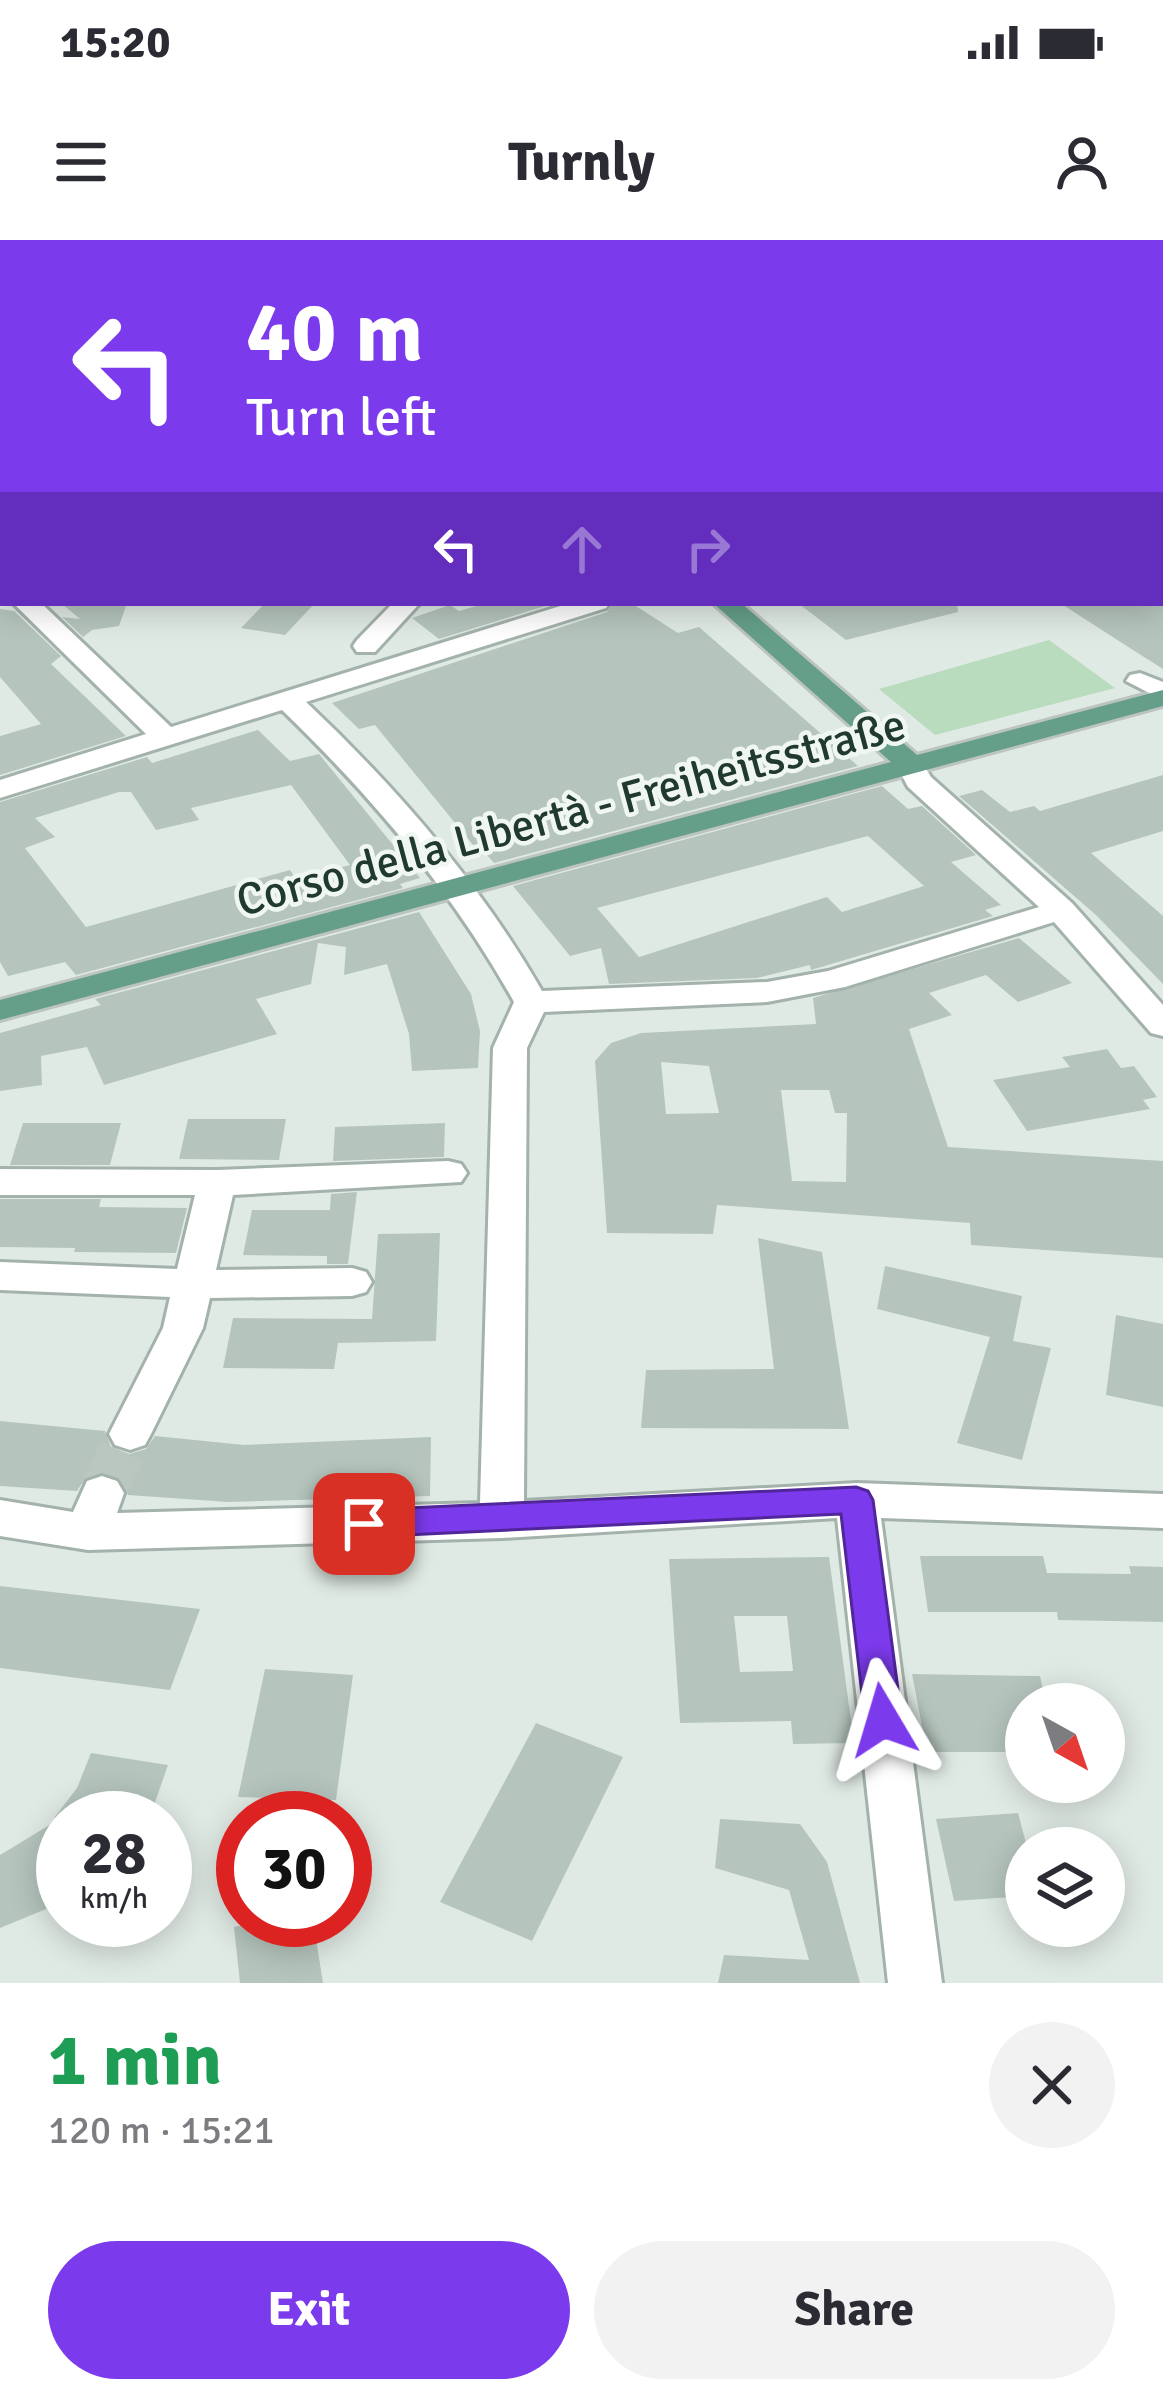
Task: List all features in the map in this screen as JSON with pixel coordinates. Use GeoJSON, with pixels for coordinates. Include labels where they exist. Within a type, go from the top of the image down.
{"type":"FeatureCollection","features":[{"type":"Feature","properties":{"kind":"main road"},"geometry":{"type":"LineString","coordinates":[[730,606],[894,747],[912,768]]}},
{"type":"Feature","properties":{"kind":"main road","name":"Corso della Libertà - Freiheitsstraße"},"geometry":{"type":"LineString","coordinates":[[0,1010],[912,768],[1156,691]]}},
{"type":"Feature","properties":{"kind":"street"},"geometry":{"type":"LineString","coordinates":[[29,606],[165,737]]}},
{"type":"Feature","properties":{"kind":"street"},"geometry":{"type":"LineString","coordinates":[[366,646],[404,606]]}},
{"type":"Feature","properties":{"kind":"street"},"geometry":{"type":"LineString","coordinates":[[0,789],[587,606]]}},
{"type":"Feature","properties":{"kind":"street"},"geometry":{"type":"LineString","coordinates":[[288,700],[337,746],[455,890],[513,967],[531,1002]]}},
{"type":"Feature","properties":{"kind":"street"},"geometry":{"type":"LineString","coordinates":[[912,768],[918,781],[1061,910],[1163,1026]]}},
{"type":"Feature","properties":{"kind":"street"},"geometry":{"type":"LineString","coordinates":[[531,1002],[767,992],[811,984],[1061,910]]}},
{"type":"Feature","properties":{"kind":"street"},"geometry":{"type":"LineString","coordinates":[[502,1520],[510,1048],[531,1002]]}},
{"type":"Feature","properties":{"kind":"street"},"geometry":{"type":"LineString","coordinates":[[0,1182],[217,1183],[448,1174]]}},
{"type":"Feature","properties":{"kind":"street"},"geometry":{"type":"LineString","coordinates":[[130,1434],[159,1382],[195,1284],[217,1183]]}},
{"type":"Feature","properties":{"kind":"street"},"geometry":{"type":"LineString","coordinates":[[0,1276],[195,1284],[352,1282]]}},
{"type":"Feature","properties":{"kind":"street"},"geometry":{"type":"LineString","coordinates":[[856,1500],[915,1983]]}},
{"type":"Feature","properties":{"kind":"street"},"geometry":{"type":"LineString","coordinates":[[0,1518],[95,1513],[502,1520],[856,1500],[1163,1510]]}},
{"type":"Feature","properties":{"kind":"green space"},"geometry":{"type":"Polygon","coordinates":[[[1049,640],[1115,688],[935,735],[879,689],[1049,640]]]}},
{"type":"Feature","properties":{"kind":"building"},"geometry":{"type":"Polygon","coordinates":[[[65,606],[126,606],[119,626],[92,630],[83,637],[62,617],[80,619],[65,606]]]}},
{"type":"Feature","properties":{"kind":"building"},"geometry":{"type":"Polygon","coordinates":[[[262,606],[312,606],[285,635],[241,628],[262,606]]]}},
{"type":"Feature","properties":{"kind":"building"},"geometry":{"type":"Polygon","coordinates":[[[447,606],[459,611],[476,606],[545,606],[439,639],[412,618],[447,606]]]}},
{"type":"Feature","properties":{"kind":"building"},"geometry":{"type":"Polygon","coordinates":[[[612,606],[636,606],[678,633],[699,627],[858,766],[494,863],[482,856],[375,725],[359,729],[332,703],[607,612],[612,606]]]}},
{"type":"Feature","properties":{"kind":"building"},"geometry":{"type":"Polygon","coordinates":[[[802,606],[957,606],[958,612],[846,640],[802,606]]]}},
{"type":"Feature","properties":{"kind":"building"},"geometry":{"type":"Polygon","coordinates":[[[1065,606],[1163,606],[1163,669],[1065,606]]]}},
{"type":"Feature","properties":{"kind":"building"},"geometry":{"type":"Polygon","coordinates":[[[0,609],[14,611],[61,656],[51,664],[126,736],[0,775],[0,736],[41,724],[0,677],[0,609]]]}},
{"type":"Feature","properties":{"kind":"building"},"geometry":{"type":"Polygon","coordinates":[[[258,730],[290,761],[319,754],[420,878],[400,884],[403,888],[76,975],[65,962],[8,976],[0,962],[0,802],[147,757],[152,763],[258,730]],[[291,785],[191,808],[199,820],[156,830],[131,792],[119,792],[35,818],[55,837],[25,848],[86,927],[290,870],[296,879],[350,865],[291,785]]]}},
{"type":"Feature","properties":{"kind":"building"},"geometry":{"type":"Polygon","coordinates":[[[1163,775],[1163,831],[1091,853],[1163,916],[1163,984],[1096,915],[959,796],[982,790],[1010,812],[1034,806],[1040,811],[1163,775]]]}},
{"type":"Feature","properties":{"kind":"building"},"geometry":{"type":"Polygon","coordinates":[[[882,786],[908,809],[922,806],[976,855],[951,862],[1001,905],[985,910],[993,916],[811,970],[810,965],[757,978],[609,984],[601,948],[570,956],[513,886],[882,786]],[[868,836],[597,908],[639,957],[827,897],[842,912],[924,886],[868,836]]]}},
{"type":"Feature","properties":{"kind":"building"},"geometry":{"type":"Polygon","coordinates":[[[419,912],[471,994],[480,1031],[478,1068],[412,1071],[409,1034],[387,964],[344,975],[346,947],[318,943],[311,984],[256,999],[277,1034],[104,1085],[87,1047],[41,1056],[42,1085],[0,1091],[0,1033],[101,1005],[95,999],[419,912]]]}},
{"type":"Feature","properties":{"kind":"building"},"geometry":{"type":"Polygon","coordinates":[[[1019,938],[1072,983],[1018,1002],[986,975],[929,993],[952,1015],[909,1029],[948,1147],[1163,1161],[1163,1258],[971,1245],[970,1223],[717,1205],[713,1234],[607,1233],[595,1061],[611,1043],[641,1033],[816,1024],[813,998],[1019,938]],[[661,1062],[666,1114],[719,1113],[709,1066],[661,1062]],[[781,1090],[792,1181],[846,1182],[847,1113],[835,1113],[829,1090],[781,1090]]]}},
{"type":"Feature","properties":{"kind":"building"},"geometry":{"type":"Polygon","coordinates":[[[1107,1049],[1121,1068],[1134,1066],[1157,1097],[1143,1100],[1150,1109],[1027,1131],[993,1080],[1070,1067],[1062,1057],[1107,1049]]]}},
{"type":"Feature","properties":{"kind":"building"},"geometry":{"type":"Polygon","coordinates":[[[188,1119],[286,1119],[279,1160],[179,1159],[188,1119]]]}},
{"type":"Feature","properties":{"kind":"building"},"geometry":{"type":"Polygon","coordinates":[[[23,1123],[121,1123],[110,1165],[10,1165],[23,1123]]]}},
{"type":"Feature","properties":{"kind":"building"},"geometry":{"type":"Polygon","coordinates":[[[445,1123],[444,1157],[333,1161],[335,1127],[445,1123]]]}},
{"type":"Feature","properties":{"kind":"building"},"geometry":{"type":"Polygon","coordinates":[[[357,1192],[348,1264],[327,1264],[327,1256],[243,1255],[252,1210],[330,1210],[331,1194],[357,1192]]]}},
{"type":"Feature","properties":{"kind":"building"},"geometry":{"type":"Polygon","coordinates":[[[0,1199],[101,1199],[99,1207],[187,1208],[176,1253],[74,1252],[75,1248],[0,1247],[0,1199]]]}},
{"type":"Feature","properties":{"kind":"building"},"geometry":{"type":"Polygon","coordinates":[[[440,1233],[436,1341],[338,1343],[334,1369],[223,1368],[233,1318],[372,1319],[378,1234],[440,1233]]]}},
{"type":"Feature","properties":{"kind":"building"},"geometry":{"type":"Polygon","coordinates":[[[758,1238],[822,1252],[849,1429],[641,1428],[646,1370],[774,1369],[758,1238]]]}},
{"type":"Feature","properties":{"kind":"building"},"geometry":{"type":"Polygon","coordinates":[[[885,1266],[1022,1296],[1013,1341],[1051,1348],[1022,1460],[957,1443],[990,1337],[877,1309],[885,1266]]]}},
{"type":"Feature","properties":{"kind":"building"},"geometry":{"type":"Polygon","coordinates":[[[1116,1315],[1163,1324],[1163,1407],[1106,1395],[1116,1315]]]}},
{"type":"Feature","properties":{"kind":"building"},"geometry":{"type":"Polygon","coordinates":[[[0,1421],[105,1431],[111,1447],[129,1454],[146,1449],[155,1436],[244,1445],[431,1437],[430,1496],[228,1502],[128,1495],[121,1479],[103,1472],[86,1477],[77,1491],[0,1486],[0,1421]]]}},
{"type":"Feature","properties":{"kind":"building"},"geometry":{"type":"Polygon","coordinates":[[[920,1556],[1043,1556],[1047,1573],[1131,1574],[1129,1566],[1163,1567],[1163,1622],[1058,1620],[1057,1612],[928,1612],[920,1556]]]}},
{"type":"Feature","properties":{"kind":"building"},"geometry":{"type":"Polygon","coordinates":[[[829,1557],[854,1743],[793,1744],[791,1721],[680,1723],[669,1559],[829,1557]],[[734,1616],[740,1672],[793,1671],[787,1616],[734,1616]]]}},
{"type":"Feature","properties":{"kind":"building"},"geometry":{"type":"Polygon","coordinates":[[[0,1586],[200,1609],[170,1690],[0,1668],[0,1586]]]}},
{"type":"Feature","properties":{"kind":"building"},"geometry":{"type":"Polygon","coordinates":[[[265,1669],[353,1675],[337,1791],[239,1791],[265,1669]]]}},
{"type":"Feature","properties":{"kind":"building"},"geometry":{"type":"Polygon","coordinates":[[[912,1674],[1040,1676],[1042,1683],[1005,1683],[1005,1752],[927,1752],[912,1674]]]}},
{"type":"Feature","properties":{"kind":"building"},"geometry":{"type":"Polygon","coordinates":[[[536,1723],[623,1757],[532,1941],[440,1902],[536,1723]]]}},
{"type":"Feature","properties":{"kind":"building"},"geometry":{"type":"Polygon","coordinates":[[[91,1753],[168,1765],[159,1791],[75,1791],[91,1753]]]}},
{"type":"Feature","properties":{"kind":"building"},"geometry":{"type":"Polygon","coordinates":[[[1018,1813],[1022,1827],[1005,1827],[1005,1897],[954,1901],[936,1819],[1018,1813]]]}},
{"type":"Feature","properties":{"kind":"building"},"geometry":{"type":"Polygon","coordinates":[[[720,1819],[800,1824],[827,1862],[860,1983],[718,1983],[724,1955],[809,1960],[789,1890],[715,1868],[720,1819]]]}},
{"type":"Feature","properties":{"kind":"building"},"geometry":{"type":"Polygon","coordinates":[[[36,1833],[36,1913],[0,1928],[0,1855],[36,1833]]]}},
{"type":"Feature","properties":{"kind":"building"},"geometry":{"type":"Polygon","coordinates":[[[236,1947],[317,1947],[323,1983],[240,1983],[236,1947]]]}},
{"type":"Feature","properties":{"kind":"tunnel"},"geometry":{"type":"LineString","coordinates":[[102,1493],[130,1434]]}},
{"type":"Feature","properties":{"kind":"route"},"geometry":{"type":"LineString","coordinates":[[364,1524],[856,1500],[883,1720]]}}]}
